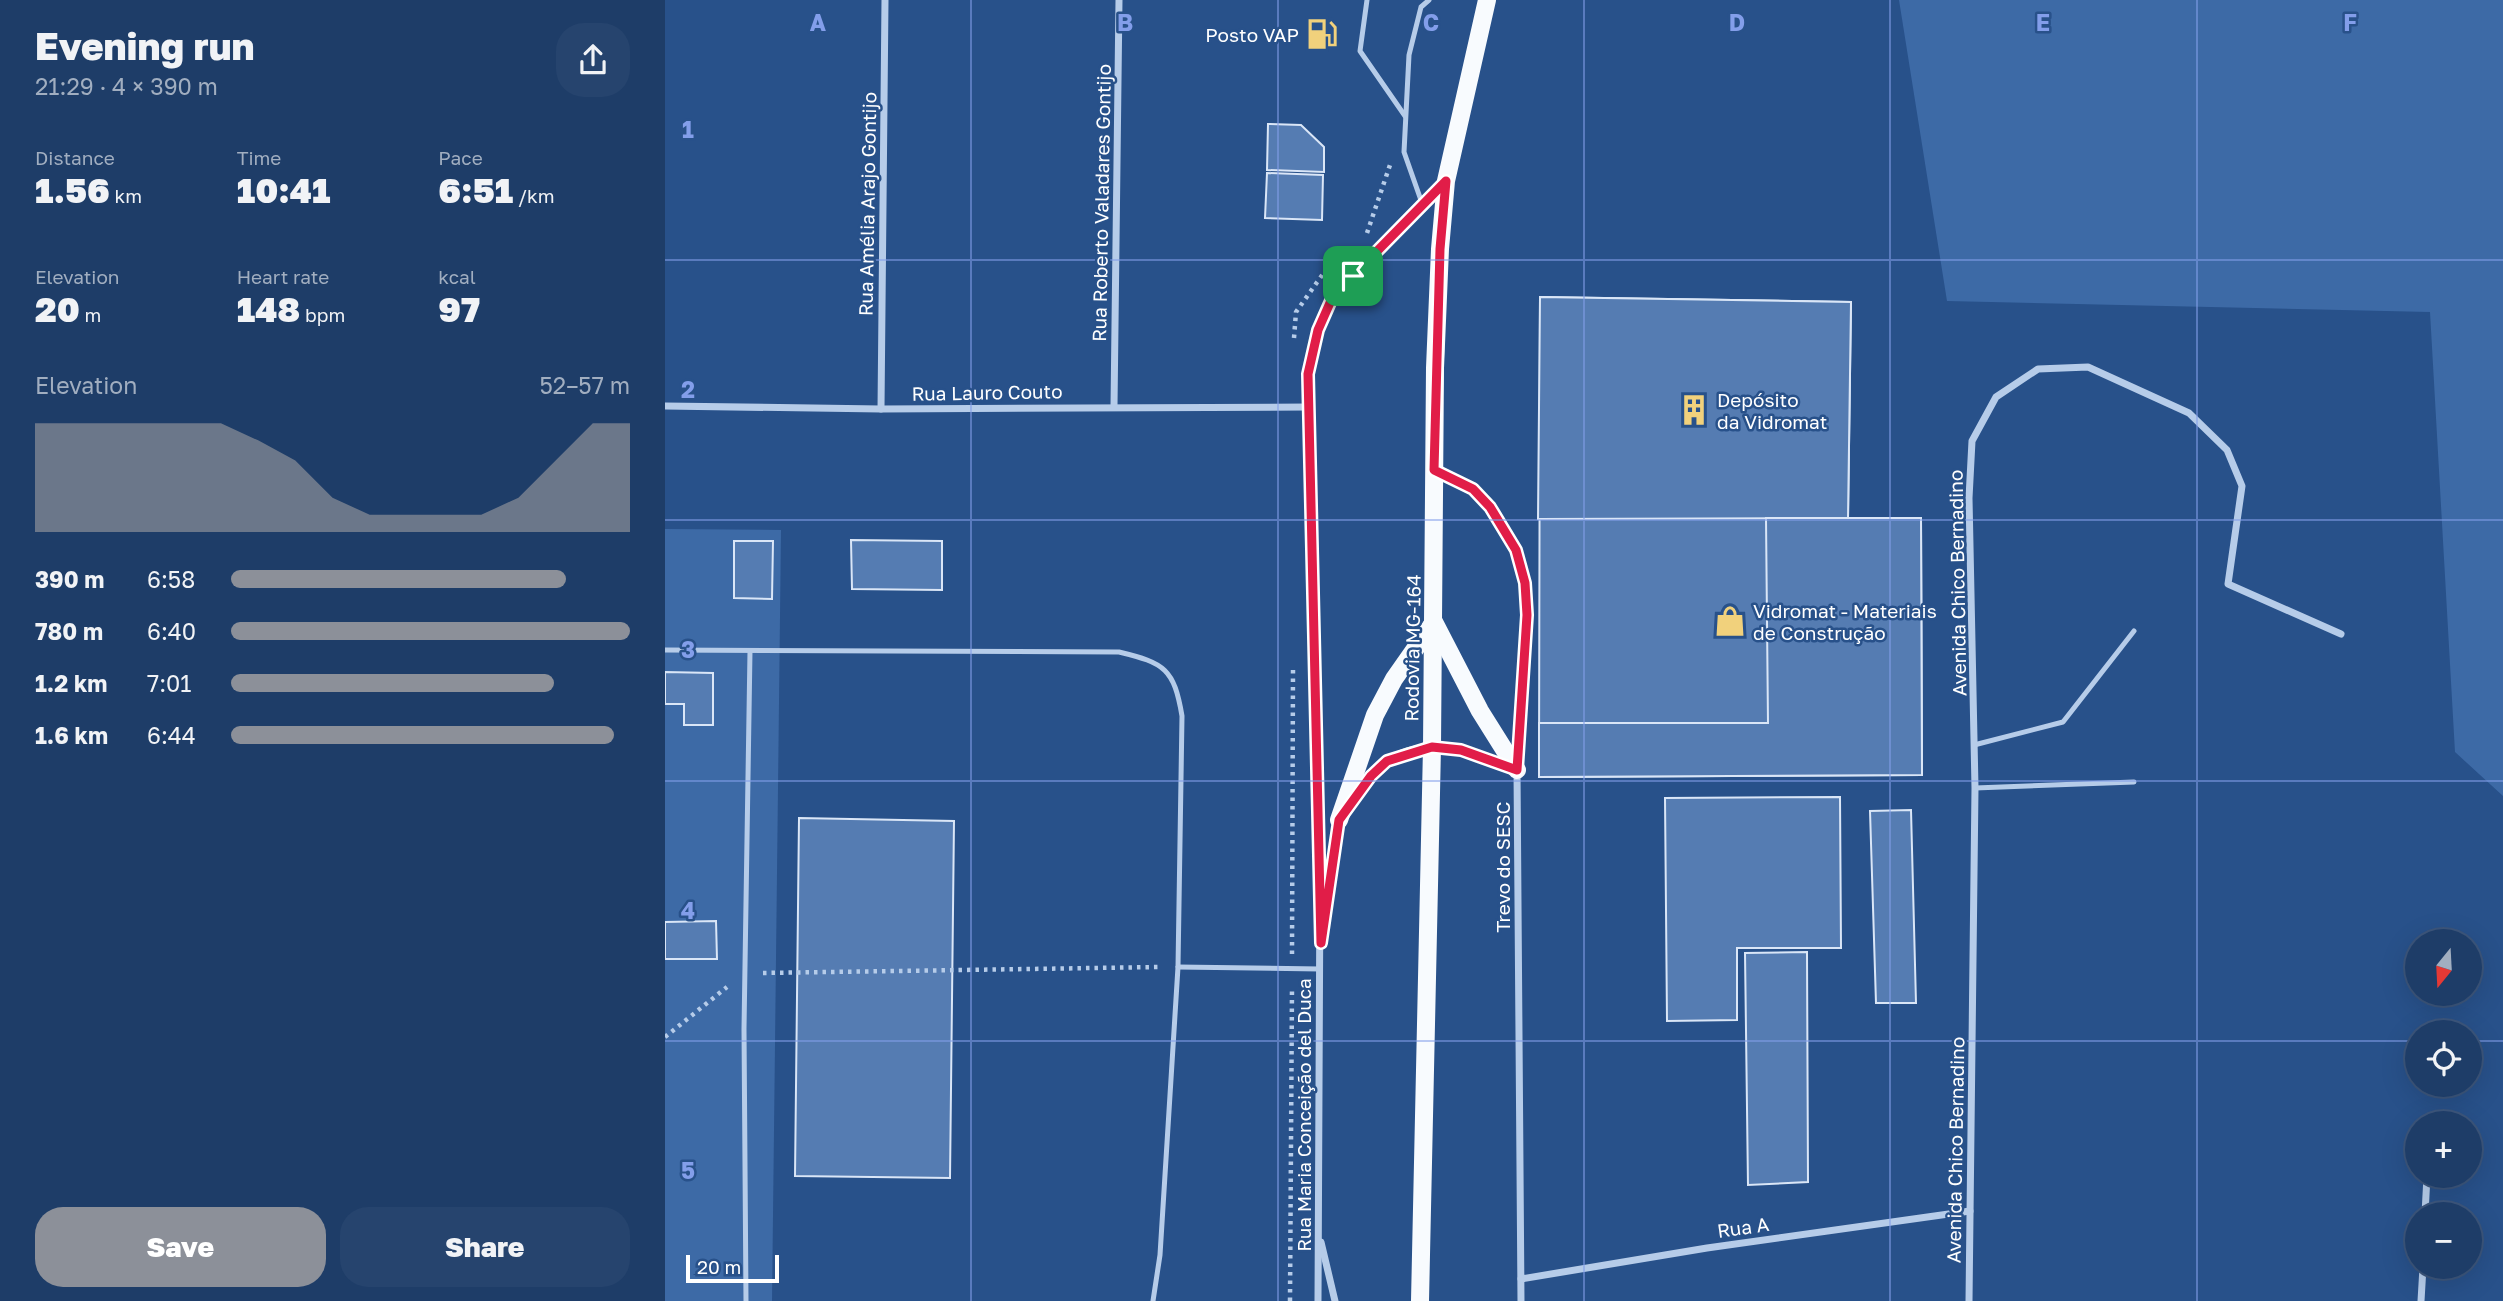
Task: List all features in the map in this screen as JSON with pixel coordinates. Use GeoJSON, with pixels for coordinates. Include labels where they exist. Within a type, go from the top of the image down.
{"type":"FeatureCollection","features":[{"type":"Feature","properties":{"kind":"main road","name":"Rodovia MG-164"},"geometry":{"type":"LineString","coordinates":[[1420,1301],[1434,622],[1435,355],[1446,181],[1487,0]]}},
{"type":"Feature","properties":{"kind":"main road"},"geometry":{"type":"LineString","coordinates":[[1339,820],[1375,715],[1394,679],[1434,622],[1480,711],[1517,770]]}},
{"type":"Feature","properties":{"kind":"street","name":"Rua Amélia Arajo Gontijo"},"geometry":{"type":"LineString","coordinates":[[881,409],[885,0]]}},
{"type":"Feature","properties":{"kind":"street","name":"Rua Roberto Valadares Gontijo"},"geometry":{"type":"LineString","coordinates":[[1114,407],[1119,0]]}},
{"type":"Feature","properties":{"kind":"street","name":"Rua Maria Conceição del Duca"},"geometry":{"type":"LineString","coordinates":[[1318,1301],[1321,943],[1308,374],[1318,330],[1333,296],[1446,181]]}},
{"type":"Feature","properties":{"kind":"street","name":"Avenida Chico Bernadino"},"geometry":{"type":"LineString","coordinates":[[1969,1301],[1975,788],[1969,498],[1972,441],[1996,397],[2038,369],[2088,367],[2189,414],[2227,450],[2242,486],[2228,584],[2341,634]]}},
{"type":"Feature","properties":{"kind":"street","name":"Rua Lauro Couto"},"geometry":{"type":"LineString","coordinates":[[665,406],[881,409],[1309,407]]}},
{"type":"Feature","properties":{"kind":"street","name":"Trevo do SESC"},"geometry":{"type":"LineString","coordinates":[[1434,470],[1473,489],[1490,507],[1516,550],[1525,583],[1527,615],[1517,770],[1521,1301]]}},
{"type":"Feature","properties":{"kind":"street"},"geometry":{"type":"LineString","coordinates":[[1321,943],[1339,820],[1371,776],[1387,761],[1432,747],[1461,750],[1517,770]]}},
{"type":"Feature","properties":{"kind":"street","name":"Rua A"},"geometry":{"type":"LineString","coordinates":[[1521,1279],[1707,1248],[1970,1212]]}},
{"type":"Feature","properties":{"kind":"street"},"geometry":{"type":"LineString","coordinates":[[1318,1231],[1335,1301]]}},
{"type":"Feature","properties":{"kind":"street"},"geometry":{"type":"LineString","coordinates":[[2421,1301],[2422,1279]]}},
{"type":"Feature","properties":{"kind":"lane"},"geometry":{"type":"LineString","coordinates":[[1367,0],[1360,51],[1406,118]]}},
{"type":"Feature","properties":{"kind":"lane"},"geometry":{"type":"LineString","coordinates":[[1423,206],[1403,152],[1409,55],[1422,3],[1429,0]]}},
{"type":"Feature","properties":{"kind":"lane"},"geometry":{"type":"LineString","coordinates":[[1974,745],[2063,722],[2134,631]]}},
{"type":"Feature","properties":{"kind":"lane"},"geometry":{"type":"LineString","coordinates":[[665,650],[1119,652],[1146,659],[1165,670],[1176,684],[1182,716],[1178,967],[1160,1255],[1153,1301]]}},
{"type":"Feature","properties":{"kind":"lane"},"geometry":{"type":"LineString","coordinates":[[746,1301],[745,973],[750,651]]}},
{"type":"Feature","properties":{"kind":"lane"},"geometry":{"type":"LineString","coordinates":[[1975,788],[2134,782]]}},
{"type":"Feature","properties":{"kind":"lane"},"geometry":{"type":"LineString","coordinates":[[1178,967],[1320,968]]}},
{"type":"Feature","properties":{"kind":"path"},"geometry":{"type":"LineString","coordinates":[[665,1037],[745,973],[1178,967]]}},
{"type":"Feature","properties":{"kind":"shaded area"},"geometry":{"type":"Polygon","coordinates":[[[1899,0],[2503,0],[2503,796],[2455,752],[2430,312],[1947,301],[1899,0]]]}},
{"type":"Feature","properties":{"kind":"shaded area"},"geometry":{"type":"Polygon","coordinates":[[[665,529],[781,530],[772,1301],[665,1301],[665,529]]]}},
{"type":"Feature","properties":{"kind":"building"},"geometry":{"type":"Polygon","coordinates":[[[1268,124],[1301,125],[1324,147],[1324,172],[1267,170],[1268,124]]]}},
{"type":"Feature","properties":{"kind":"building"},"geometry":{"type":"Polygon","coordinates":[[[1267,173],[1323,175],[1322,220],[1265,218],[1267,173]]]}},
{"type":"Feature","properties":{"kind":"building","name":"Vidromat - Materiais de Construção"},"geometry":{"type":"Polygon","coordinates":[[[1540,297],[1851,302],[1848,518],[1921,518],[1922,775],[1539,777],[1540,297]]]}},
{"type":"Feature","properties":{"kind":"building","name":"Depósito da Vidromat"},"geometry":{"type":"Polygon","coordinates":[[[1540,297],[1851,302],[1848,518],[1538,519],[1540,297]]]}},
{"type":"Feature","properties":{"kind":"building"},"geometry":{"type":"Polygon","coordinates":[[[1766,518],[1921,518],[1922,775],[1539,777],[1539,723],[1768,723],[1766,518]]]}},
{"type":"Feature","properties":{"kind":"building"},"geometry":{"type":"Polygon","coordinates":[[[851,540],[942,541],[942,590],[852,589],[851,540]]]}},
{"type":"Feature","properties":{"kind":"building"},"geometry":{"type":"Polygon","coordinates":[[[734,541],[773,541],[772,599],[734,598],[734,541]]]}},
{"type":"Feature","properties":{"kind":"building"},"geometry":{"type":"Polygon","coordinates":[[[665,672],[713,673],[713,725],[684,725],[684,704],[665,704],[665,672]]]}},
{"type":"Feature","properties":{"kind":"building"},"geometry":{"type":"Polygon","coordinates":[[[1840,797],[1841,948],[1737,948],[1737,1020],[1667,1021],[1665,798],[1840,797]]]}},
{"type":"Feature","properties":{"kind":"building"},"geometry":{"type":"Polygon","coordinates":[[[1911,810],[1916,1003],[1876,1003],[1870,811],[1911,810]]]}},
{"type":"Feature","properties":{"kind":"building"},"geometry":{"type":"Polygon","coordinates":[[[799,818],[954,821],[950,1178],[795,1176],[799,818]]]}},
{"type":"Feature","properties":{"kind":"building"},"geometry":{"type":"Polygon","coordinates":[[[716,921],[717,959],[665,959],[665,922],[716,921]]]}},
{"type":"Feature","properties":{"kind":"building"},"geometry":{"type":"Polygon","coordinates":[[[1807,952],[1808,1182],[1748,1185],[1745,953],[1807,952]]]}},
{"type":"Feature","properties":{"kind":"place","name":"Posto VAP"},"geometry":{"type":"Point","coordinates":[1322,34]}},
{"type":"Feature","properties":{"kind":"place","name":"Depósito da Vidromat"},"geometry":{"type":"Point","coordinates":[1694,410]}},
{"type":"Feature","properties":{"kind":"place","name":"Vidromat - Materiais de Construção"},"geometry":{"type":"Point","coordinates":[1730,621]}},
{"type":"Feature","properties":{"kind":"route"},"geometry":{"type":"LineString","coordinates":[[1446,181],[1435,368],[1434,470],[1473,489],[1490,507],[1516,550],[1525,583],[1527,615],[1517,770],[1461,750],[1432,747],[1401,754],[1387,761],[1371,776],[1339,820],[1321,943],[1308,374],[1318,330],[1333,296],[1353,276],[1446,181]]}}]}
